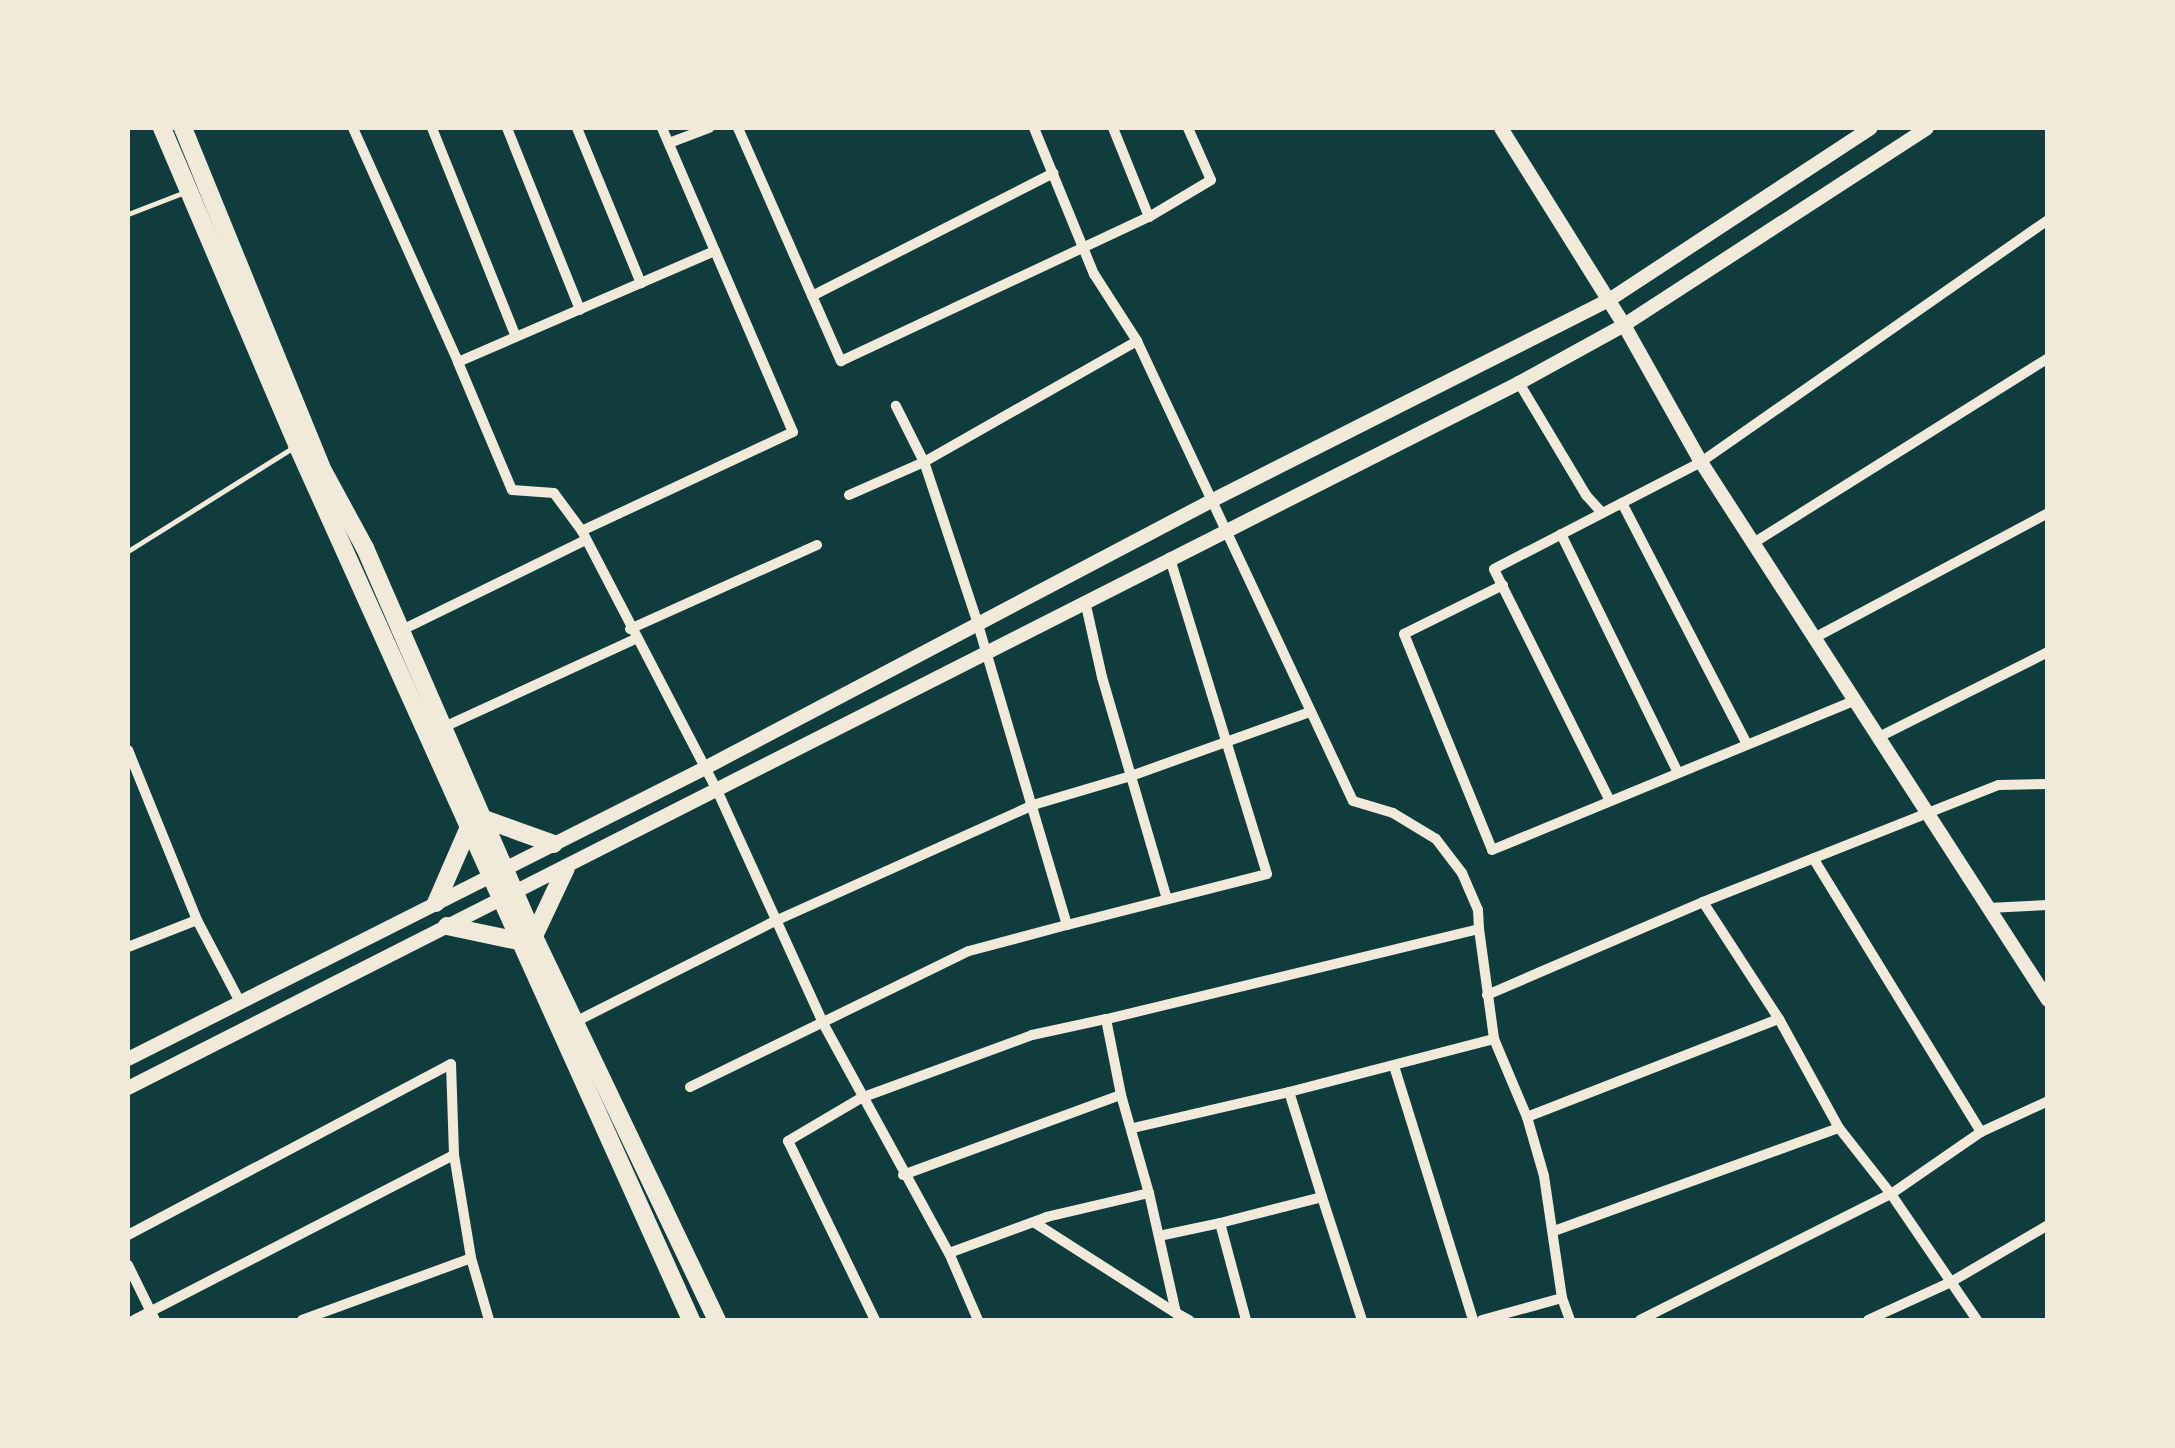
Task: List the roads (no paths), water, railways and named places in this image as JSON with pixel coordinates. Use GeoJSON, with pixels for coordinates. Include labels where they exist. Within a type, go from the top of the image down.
{"type":"FeatureCollection","features":[{"type":"Feature","properties":{"kind":"highway"},"geometry":{"type":"LineString","coordinates":[[162,128],[296,445],[476,823],[691,1320]]}},
{"type":"Feature","properties":{"kind":"highway"},"geometry":{"type":"LineString","coordinates":[[183,128],[321,467],[402,630],[444,727],[476,823],[436,903]]}},
{"type":"Feature","properties":{"kind":"highway"},"geometry":{"type":"LineString","coordinates":[[476,823],[554,844]]}},
{"type":"Feature","properties":{"kind":"highway"},"geometry":{"type":"LineString","coordinates":[[526,938],[566,868]]}},
{"type":"Feature","properties":{"kind":"highway"},"geometry":{"type":"LineString","coordinates":[[447,926],[526,938],[577,1021],[717,1320]]}},
{"type":"Feature","properties":{"kind":"street"},"geometry":{"type":"LineString","coordinates":[[353,128],[512,490],[554,492],[584,536],[716,788],[773,922],[824,1025],[948,1253],[978,1320]]}},
{"type":"Feature","properties":{"kind":"street"},"geometry":{"type":"LineString","coordinates":[[432,128],[516,337]]}},
{"type":"Feature","properties":{"kind":"street"},"geometry":{"type":"LineString","coordinates":[[508,128],[580,310]]}},
{"type":"Feature","properties":{"kind":"street"},"geometry":{"type":"LineString","coordinates":[[577,128],[642,283]]}},
{"type":"Feature","properties":{"kind":"street"},"geometry":{"type":"LineString","coordinates":[[402,630],[793,432],[662,128]]}},
{"type":"Feature","properties":{"kind":"street"},"geometry":{"type":"LineString","coordinates":[[668,143],[709,128]]}},
{"type":"Feature","properties":{"kind":"street"},"geometry":{"type":"LineString","coordinates":[[738,128],[841,360],[919,328],[1082,246],[1149,217],[1211,180],[1188,128]]}},
{"type":"Feature","properties":{"kind":"street"},"geometry":{"type":"LineString","coordinates":[[1034,128],[1094,274],[1137,341],[1353,800],[1393,813],[1436,839],[1462,873],[1478,910],[1494,1039],[1528,1117],[1554,1231],[1562,1298],[1570,1320]]}},
{"type":"Feature","properties":{"kind":"street"},"geometry":{"type":"LineString","coordinates":[[1113,128],[1149,217]]}},
{"type":"Feature","properties":{"kind":"street"},"geometry":{"type":"LineString","coordinates":[[1501,128],[1624,325],[1701,462],[2048,1000]]}},
{"type":"Feature","properties":{"kind":"street"},"geometry":{"type":"LineString","coordinates":[[128,1059],[705,768],[1214,500],[1609,300],[1871,128]]}},
{"type":"Feature","properties":{"kind":"street"},"geometry":{"type":"LineString","coordinates":[[128,1088],[1519,383],[1624,325],[1928,128]]}},
{"type":"Feature","properties":{"kind":"street"},"geometry":{"type":"LineString","coordinates":[[812,296],[1053,173]]}},
{"type":"Feature","properties":{"kind":"street"},"geometry":{"type":"LineString","coordinates":[[1610,801],[1494,569],[1701,462],[2048,220]]}},
{"type":"Feature","properties":{"kind":"street"},"geometry":{"type":"LineString","coordinates":[[458,362],[715,251]]}},
{"type":"Feature","properties":{"kind":"street"},"geometry":{"type":"LineString","coordinates":[[848,495],[924,462],[1137,341]]}},
{"type":"Feature","properties":{"kind":"street"},"geometry":{"type":"LineString","coordinates":[[1755,542],[2048,358]]}},
{"type":"Feature","properties":{"kind":"street"},"geometry":{"type":"LineString","coordinates":[[1519,383],[1586,495],[1602,513],[1598,515]]}},
{"type":"Feature","properties":{"kind":"street"},"geometry":{"type":"LineString","coordinates":[[896,406],[924,462],[978,624],[1066,925]]}},
{"type":"Feature","properties":{"kind":"street"},"geometry":{"type":"LineString","coordinates":[[1622,503],[1747,744]]}},
{"type":"Feature","properties":{"kind":"street"},"geometry":{"type":"LineString","coordinates":[[1816,637],[2048,513]]}},
{"type":"Feature","properties":{"kind":"street"},"geometry":{"type":"LineString","coordinates":[[1561,534],[1678,773]]}},
{"type":"Feature","properties":{"kind":"street"},"geometry":{"type":"LineString","coordinates":[[444,727],[817,545]]}},
{"type":"Feature","properties":{"kind":"street"},"geometry":{"type":"LineString","coordinates":[[690,1087],[970,951],[1266,874],[1170,558]]}},
{"type":"Feature","properties":{"kind":"street"},"geometry":{"type":"LineString","coordinates":[[1502,585],[1404,634],[1492,850],[1856,700]]}},
{"type":"Feature","properties":{"kind":"street"},"geometry":{"type":"LineString","coordinates":[[1085,601],[1167,899]]}},
{"type":"Feature","properties":{"kind":"street"},"geometry":{"type":"LineString","coordinates":[[1880,737],[2048,652]]}},
{"type":"Feature","properties":{"kind":"street"},"geometry":{"type":"LineString","coordinates":[[2027,662],[2048,661]]}},
{"type":"Feature","properties":{"kind":"street"},"geometry":{"type":"LineString","coordinates":[[577,1021],[773,922],[1033,804],[1131,776],[1310,712]]}},
{"type":"Feature","properties":{"kind":"street"},"geometry":{"type":"LineString","coordinates":[[128,750],[198,920],[240,1000]]}},
{"type":"Feature","properties":{"kind":"street"},"geometry":{"type":"LineString","coordinates":[[1487,996],[1702,902],[1999,785],[2048,784]]}},
{"type":"Feature","properties":{"kind":"street"},"geometry":{"type":"LineString","coordinates":[[1813,858],[1981,1132]]}},
{"type":"Feature","properties":{"kind":"street"},"geometry":{"type":"LineString","coordinates":[[1702,902],[1779,1018],[1839,1128],[1892,1194],[1976,1320]]}},
{"type":"Feature","properties":{"kind":"street"},"geometry":{"type":"LineString","coordinates":[[1988,908],[2048,904]]}},
{"type":"Feature","properties":{"kind":"street"},"geometry":{"type":"LineString","coordinates":[[128,947],[198,920]]}},
{"type":"Feature","properties":{"kind":"street"},"geometry":{"type":"LineString","coordinates":[[876,1320],[788,1141],[862,1098],[1032,1035],[1479,929]]}},
{"type":"Feature","properties":{"kind":"street"},"geometry":{"type":"LineString","coordinates":[[1528,1117],[1779,1018]]}},
{"type":"Feature","properties":{"kind":"street"},"geometry":{"type":"LineString","coordinates":[[1106,1019],[1121,1095],[1133,1128],[1176,1313]]}},
{"type":"Feature","properties":{"kind":"street"},"geometry":{"type":"LineString","coordinates":[[1133,1128],[1494,1039]]}},
{"type":"Feature","properties":{"kind":"street"},"geometry":{"type":"LineString","coordinates":[[128,1235],[452,1064],[454,1155],[471,1258],[489,1320]]}},
{"type":"Feature","properties":{"kind":"street"},"geometry":{"type":"LineString","coordinates":[[1394,1066],[1473,1320]]}},
{"type":"Feature","properties":{"kind":"street"},"geometry":{"type":"LineString","coordinates":[[1289,1092],[1362,1320]]}},
{"type":"Feature","properties":{"kind":"street"},"geometry":{"type":"LineString","coordinates":[[904,1175],[1121,1095]]}},
{"type":"Feature","properties":{"kind":"street"},"geometry":{"type":"LineString","coordinates":[[1640,1320],[1892,1194],[1981,1132],[2048,1101]]}},
{"type":"Feature","properties":{"kind":"street"},"geometry":{"type":"LineString","coordinates":[[1554,1231],[1839,1128]]}},
{"type":"Feature","properties":{"kind":"street"},"geometry":{"type":"LineString","coordinates":[[134,1320],[153,1316],[454,1155]]}},
{"type":"Feature","properties":{"kind":"street"},"geometry":{"type":"LineString","coordinates":[[948,1253],[1149,1192]]}},
{"type":"Feature","properties":{"kind":"street"},"geometry":{"type":"LineString","coordinates":[[1159,1236],[1322,1197]]}},
{"type":"Feature","properties":{"kind":"street"},"geometry":{"type":"LineString","coordinates":[[1220,1223],[1246,1320]]}},
{"type":"Feature","properties":{"kind":"street"},"geometry":{"type":"LineString","coordinates":[[1035,1224],[1189,1320]]}},
{"type":"Feature","properties":{"kind":"street"},"geometry":{"type":"LineString","coordinates":[[1868,1320],[1951,1282],[2048,1225]]}},
{"type":"Feature","properties":{"kind":"street"},"geometry":{"type":"LineString","coordinates":[[302,1320],[471,1258]]}},
{"type":"Feature","properties":{"kind":"street"},"geometry":{"type":"LineString","coordinates":[[128,1265],[153,1316]]}},
{"type":"Feature","properties":{"kind":"street"},"geometry":{"type":"LineString","coordinates":[[1482,1320],[1562,1298]]}},
{"type":"Feature","properties":{"kind":"lane"},"geometry":{"type":"LineString","coordinates":[[128,214],[186,191]]}},
{"type":"Feature","properties":{"kind":"lane"},"geometry":{"type":"LineString","coordinates":[[128,551],[296,445]]}}]}
